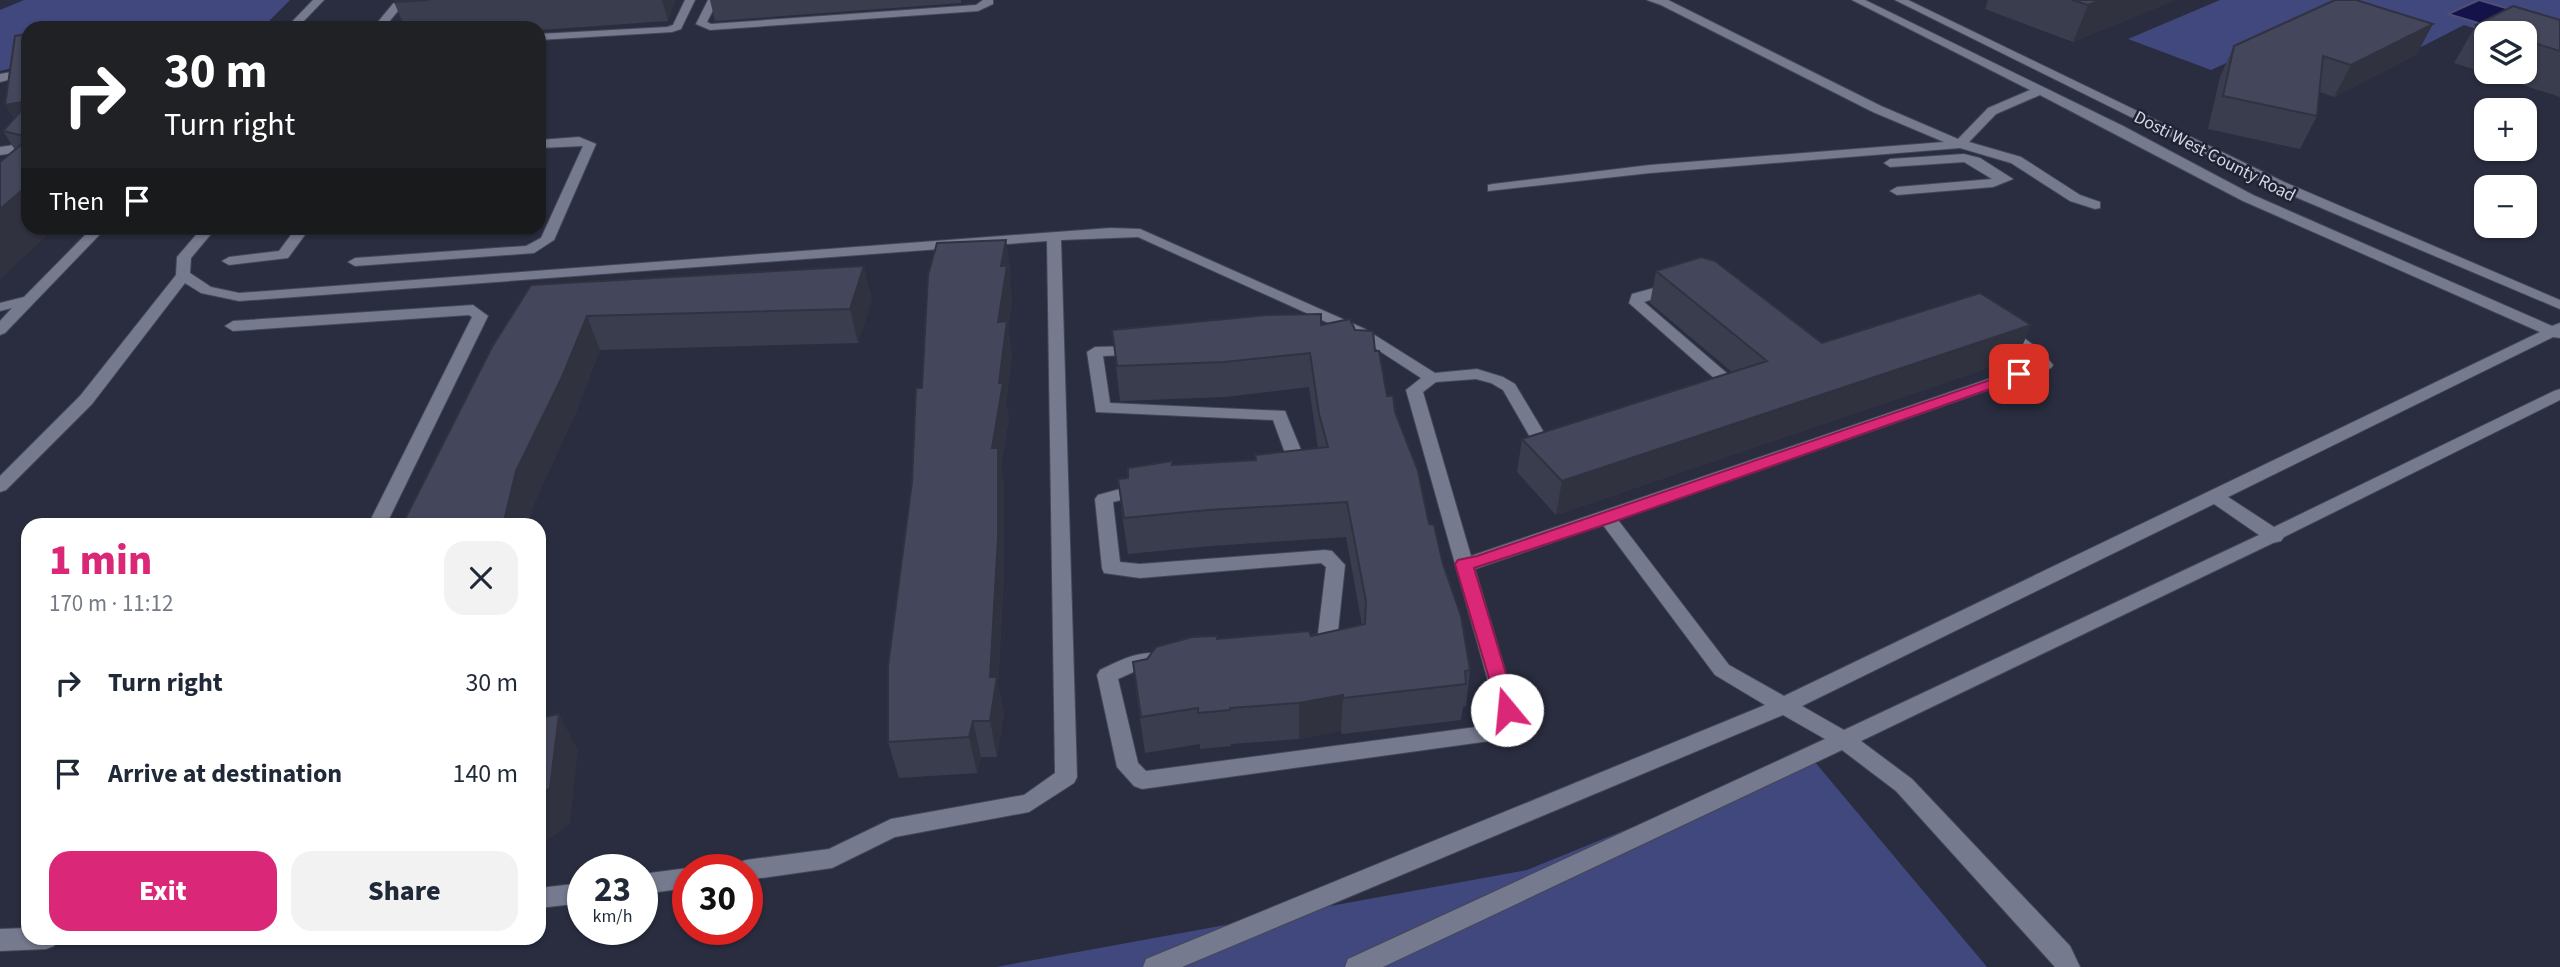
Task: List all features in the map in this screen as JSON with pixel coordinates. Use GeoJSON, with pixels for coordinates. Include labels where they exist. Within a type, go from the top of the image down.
{"type":"FeatureCollection","features":[{"type":"Feature","properties":{"kind":"street"},"geometry":{"type":"LineString","coordinates":[[298,21],[319,0]]}},
{"type":"Feature","properties":{"kind":"street"},"geometry":{"type":"LineString","coordinates":[[385,21],[402,0]]}},
{"type":"Feature","properties":{"kind":"street"},"geometry":{"type":"LineString","coordinates":[[546,37],[668,30],[677,27],[690,0]]}},
{"type":"Feature","properties":{"kind":"street"},"geometry":{"type":"LineString","coordinates":[[713,0],[701,24],[710,27],[978,8],[988,4],[988,0]]}},
{"type":"Feature","properties":{"kind":"street"},"geometry":{"type":"LineString","coordinates":[[1652,0],[1664,2],[1877,109],[1959,144],[2016,160],[2030,172],[2075,198],[2095,205]]}},
{"type":"Feature","properties":{"kind":"street","name":"Dosti West County Road"},"geometry":{"type":"LineString","coordinates":[[1857,0],[2119,128],[2248,198],[2451,289],[2558,331]]}},
{"type":"Feature","properties":{"kind":"street","name":"Dosti West County Road"},"geometry":{"type":"LineString","coordinates":[[1900,0],[2279,185],[2560,304]]}},
{"type":"Feature","properties":{"kind":"street"},"geometry":{"type":"LineString","coordinates":[[0,78],[21,74]]}},
{"type":"Feature","properties":{"kind":"street"},"geometry":{"type":"LineString","coordinates":[[1493,188],[1650,169],[1959,144],[1992,111],[2040,90]]}},
{"type":"Feature","properties":{"kind":"street"},"geometry":{"type":"LineString","coordinates":[[2119,128],[2146,118]]}},
{"type":"Feature","properties":{"kind":"street"},"geometry":{"type":"LineString","coordinates":[[355,262],[529,250],[547,240],[590,144],[579,141],[546,143]]}},
{"type":"Feature","properties":{"kind":"street"},"geometry":{"type":"LineString","coordinates":[[0,152],[21,148]]}},
{"type":"Feature","properties":{"kind":"street"},"geometry":{"type":"LineString","coordinates":[[1869,164],[1964,158],[1975,161],[2002,180]]}},
{"type":"Feature","properties":{"kind":"street"},"geometry":{"type":"LineString","coordinates":[[1897,191],[2002,180],[2030,172]]}},
{"type":"Feature","properties":{"kind":"street"},"geometry":{"type":"LineString","coordinates":[[183,275],[206,290],[239,297],[1054,237],[1140,233],[1360,332],[1432,378]]}},
{"type":"Feature","properties":{"kind":"street"},"geometry":{"type":"LineString","coordinates":[[0,330],[92,235]]}},
{"type":"Feature","properties":{"kind":"street"},"geometry":{"type":"LineString","coordinates":[[0,486],[86,400],[183,275],[184,257],[203,235]]}},
{"type":"Feature","properties":{"kind":"street"},"geometry":{"type":"LineString","coordinates":[[229,261],[283,255],[298,235]]}},
{"type":"Feature","properties":{"kind":"street"},"geometry":{"type":"LineString","coordinates":[[763,868],[832,858],[891,828],[1029,803],[1066,778],[1054,237]]}},
{"type":"Feature","properties":{"kind":"street"},"geometry":{"type":"LineString","coordinates":[[406,313],[444,256]]}},
{"type":"Feature","properties":{"kind":"street"},"geometry":{"type":"LineString","coordinates":[[548,296],[560,275]]}},
{"type":"Feature","properties":{"kind":"street"},"geometry":{"type":"LineString","coordinates":[[1178,657],[1137,662],[1107,675],[1128,767],[1142,780],[1490,734],[1507,710],[1464,564],[1414,390],[1432,378],[1476,374],[1509,387],[1540,440],[1551,446],[1566,446],[1722,397],[1730,390],[1730,384],[1636,303],[1637,297],[1694,281],[1719,289],[1800,354],[1821,360],[1963,315],[2028,349],[2041,358],[2045,365],[1607,518],[1478,562],[1464,564]]}},
{"type":"Feature","properties":{"kind":"street"},"geometry":{"type":"LineString","coordinates":[[0,307],[29,300]]}},
{"type":"Feature","properties":{"kind":"street"},"geometry":{"type":"LineString","coordinates":[[233,326],[473,310],[480,316],[380,518]]}},
{"type":"Feature","properties":{"kind":"street"},"geometry":{"type":"LineString","coordinates":[[1155,967],[1783,706],[2558,331]]}},
{"type":"Feature","properties":{"kind":"street"},"geometry":{"type":"LineString","coordinates":[[1318,335],[1360,332]]}},
{"type":"Feature","properties":{"kind":"street"},"geometry":{"type":"LineString","coordinates":[[1153,349],[1095,352],[1102,408],[1279,415],[1302,471],[1288,477]]}},
{"type":"Feature","properties":{"kind":"street"},"geometry":{"type":"LineString","coordinates":[[1357,967],[1845,741],[2275,537],[2560,394]]}},
{"type":"Feature","properties":{"kind":"street"},"geometry":{"type":"LineString","coordinates":[[1166,487],[1138,490],[1104,499],[1111,568],[1140,571],[1325,556],[1336,565],[1327,640],[1300,643]]}},
{"type":"Feature","properties":{"kind":"street"},"geometry":{"type":"LineString","coordinates":[[2216,496],[2275,537]]}},
{"type":"Feature","properties":{"kind":"street"},"geometry":{"type":"LineString","coordinates":[[1607,518],[1722,670],[1845,741],[1904,785],[2061,954],[2068,967]]}},
{"type":"Feature","properties":{"kind":"street"},"geometry":{"type":"LineString","coordinates":[[546,897],[567,895]]}},
{"type":"Feature","properties":{"kind":"street"},"geometry":{"type":"LineString","coordinates":[[0,940],[21,939]]}},
{"type":"Feature","properties":{"kind":"shaded area"},"geometry":{"type":"Polygon","coordinates":[[[24,0],[290,0],[269,21],[21,21],[21,66],[0,71],[0,10],[24,0]]]}},
{"type":"Feature","properties":{"kind":"shaded area"},"geometry":{"type":"Polygon","coordinates":[[[2220,0],[2560,0],[2560,55],[2537,41],[2537,21],[2474,21],[2474,28],[2464,25],[2421,47],[2326,17],[2211,70],[2128,39],[2220,0]]]}},
{"type":"Feature","properties":{"kind":"shaded area"},"geometry":{"type":"Polygon","coordinates":[[[2479,0],[2560,24],[2537,30],[2537,21],[2474,22],[2448,14],[2479,0]]]}},
{"type":"Feature","properties":{"kind":"shaded area"},"geometry":{"type":"Polygon","coordinates":[[[1809,755],[1987,967],[996,967],[1527,870],[1809,755]]]}},
{"type":"Feature","properties":{"kind":"building"},"geometry":{"type":"Polygon","coordinates":[[[396,0],[429,0],[394,2],[396,0]]]}},
{"type":"Feature","properties":{"kind":"building"},"geometry":{"type":"Polygon","coordinates":[[[2072,0],[2101,0],[2088,5],[2072,0]]]}},
{"type":"Feature","properties":{"kind":"building"},"geometry":{"type":"Polygon","coordinates":[[[2335,0],[2356,0],[2433,24],[2351,65],[2323,56],[2317,116],[2223,96],[2234,46],[2335,0]]]}},
{"type":"Feature","properties":{"kind":"building"},"geometry":{"type":"Polygon","coordinates":[[[2513,6],[2560,20],[2560,51],[2537,44],[2537,21],[2484,21],[2513,6]]]}},
{"type":"Feature","properties":{"kind":"building"},"geometry":{"type":"Polygon","coordinates":[[[21,35],[21,102],[5,105],[15,36],[21,35]]]}},
{"type":"Feature","properties":{"kind":"building"},"geometry":{"type":"Polygon","coordinates":[[[21,111],[21,135],[3,131],[21,111]]]}},
{"type":"Feature","properties":{"kind":"building"},"geometry":{"type":"Polygon","coordinates":[[[21,145],[21,191],[0,209],[0,162],[21,145]]]}},
{"type":"Feature","properties":{"kind":"building"},"geometry":{"type":"Polygon","coordinates":[[[1006,240],[1001,266],[1007,266],[998,322],[1007,321],[999,383],[1003,383],[992,448],[998,448],[998,537],[990,677],[997,677],[990,721],[973,721],[969,737],[888,742],[888,666],[912,482],[916,388],[922,388],[928,275],[937,243],[1006,240]]]}},
{"type":"Feature","properties":{"kind":"building"},"geometry":{"type":"Polygon","coordinates":[[[1701,257],[1715,261],[1822,343],[1980,293],[2031,325],[1562,481],[1522,439],[1767,361],[1656,271],[1701,257]]]}},
{"type":"Feature","properties":{"kind":"building"},"geometry":{"type":"Polygon","coordinates":[[[864,266],[850,309],[587,316],[562,377],[516,471],[505,518],[406,518],[492,347],[531,285],[864,266]]]}},
{"type":"Feature","properties":{"kind":"building"},"geometry":{"type":"Polygon","coordinates":[[[1321,314],[1321,325],[1350,319],[1355,330],[1373,331],[1375,351],[1379,351],[1387,396],[1393,396],[1395,412],[1418,471],[1429,524],[1434,525],[1443,564],[1461,616],[1470,670],[1465,671],[1466,684],[1343,698],[1343,695],[1299,703],[1198,713],[1198,708],[1141,717],[1133,662],[1147,659],[1156,647],[1192,637],[1217,636],[1217,639],[1309,631],[1311,636],[1365,624],[1366,601],[1347,502],[1124,518],[1118,479],[1128,478],[1128,468],[1172,461],[1172,465],[1256,460],[1255,455],[1328,447],[1319,414],[1310,353],[1224,362],[1117,366],[1112,330],[1267,315],[1321,314]]]}},
{"type":"Feature","properties":{"kind":"building"},"geometry":{"type":"Polygon","coordinates":[[[559,714],[550,788],[546,791],[546,717],[559,714]]]}},
{"type":"Feature","properties":{"kind":"route"},"geometry":{"type":"LineString","coordinates":[[1507,710],[1464,564],[1478,562],[1607,518],[2019,374]]}}]}
